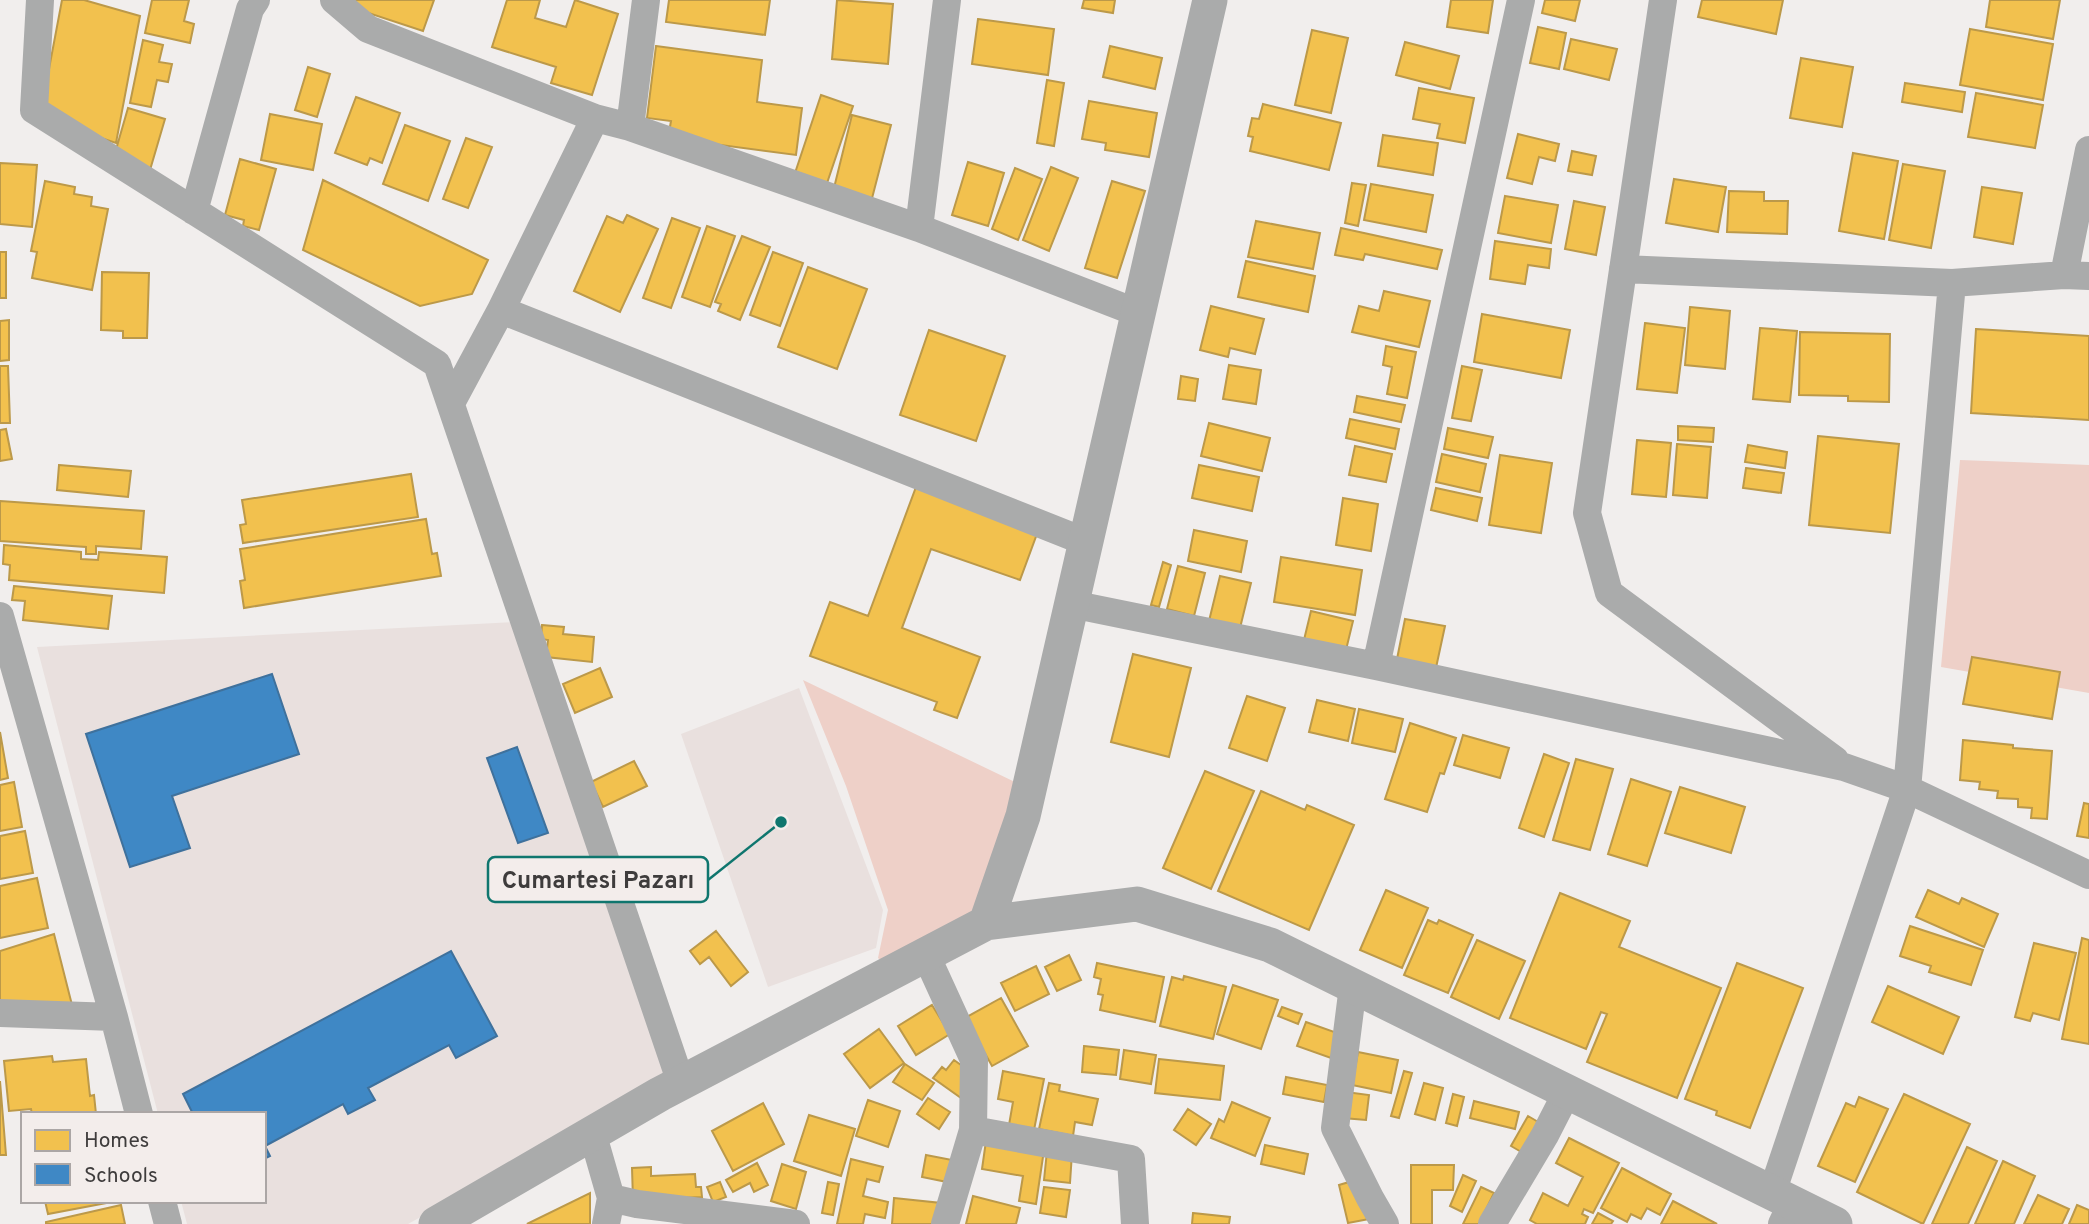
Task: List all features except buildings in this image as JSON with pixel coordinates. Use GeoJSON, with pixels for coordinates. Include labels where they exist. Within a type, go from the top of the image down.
{"type":"FeatureCollection","features":[{"type":"Feature","properties":{"kind":"street"},"geometry":{"type":"LineString","coordinates":[[40,0],[34,110],[437,364],[681,1083]]}},
{"type":"Feature","properties":{"kind":"street"},"geometry":{"type":"LineString","coordinates":[[194,211],[250,9],[256,0]]}},
{"type":"Feature","properties":{"kind":"street"},"geometry":{"type":"LineString","coordinates":[[334,0],[368,29],[596,118],[630,127],[919,228],[1138,313]]}},
{"type":"Feature","properties":{"kind":"street"},"geometry":{"type":"LineString","coordinates":[[630,127],[646,0]]}},
{"type":"Feature","properties":{"kind":"street"},"geometry":{"type":"LineString","coordinates":[[919,228],[947,0]]}},
{"type":"Feature","properties":{"kind":"street"},"geometry":{"type":"LineString","coordinates":[[986,923],[1023,816],[1210,0]]}},
{"type":"Feature","properties":{"kind":"street"},"geometry":{"type":"LineString","coordinates":[[1376,666],[1521,0]]}},
{"type":"Feature","properties":{"kind":"street"},"geometry":{"type":"LineString","coordinates":[[1663,0],[1587,513],[1609,593],[1844,766]]}},
{"type":"Feature","properties":{"kind":"street"},"geometry":{"type":"LineString","coordinates":[[451,403],[501,310],[596,118]]}},
{"type":"Feature","properties":{"kind":"street"},"geometry":{"type":"LineString","coordinates":[[1623,269],[1952,284],[2077,276],[2089,150]]}},
{"type":"Feature","properties":{"kind":"street"},"geometry":{"type":"LineString","coordinates":[[1782,1206],[1907,789],[1952,284]]}},
{"type":"Feature","properties":{"kind":"street"},"geometry":{"type":"LineString","coordinates":[[501,310],[1086,542]]}},
{"type":"Feature","properties":{"kind":"street"},"geometry":{"type":"LineString","coordinates":[[1072,604],[1844,766],[1907,789],[2089,875]]}},
{"type":"Feature","properties":{"kind":"street"},"geometry":{"type":"LineString","coordinates":[[0,616],[138,1112]]}},
{"type":"Feature","properties":{"kind":"street"},"geometry":{"type":"LineString","coordinates":[[436,1224],[681,1083],[986,923],[1137,904],[1270,945],[1567,1092],[1782,1206],[1835,1224]]}},
{"type":"Feature","properties":{"kind":"street"},"geometry":{"type":"LineString","coordinates":[[926,955],[974,1060],[973,1130],[945,1224]]}},
{"type":"Feature","properties":{"kind":"street"},"geometry":{"type":"LineString","coordinates":[[1353,986],[1335,1128],[1385,1224]]}},
{"type":"Feature","properties":{"kind":"street"},"geometry":{"type":"LineString","coordinates":[[0,1013],[114,1017]]}},
{"type":"Feature","properties":{"kind":"street"},"geometry":{"type":"LineString","coordinates":[[1492,1224],[1545,1135],[1567,1092]]}},
{"type":"Feature","properties":{"kind":"street"},"geometry":{"type":"LineString","coordinates":[[973,1130],[1130,1159],[1135,1224]]}},
{"type":"Feature","properties":{"kind":"street"},"geometry":{"type":"LineString","coordinates":[[592,1132],[608,1211],[637,1204],[796,1224]]}},
{"type":"Feature","properties":{"kind":"street"},"geometry":{"type":"LineString","coordinates":[[163,1203],[168,1224]]}},
{"type":"Feature","properties":{"kind":"shaded area"},"geometry":{"type":"Polygon","coordinates":[[[1960,460],[2089,465],[2089,693],[1941,667],[1960,460]]]}},
{"type":"Feature","properties":{"kind":"shaded area"},"geometry":{"type":"Polygon","coordinates":[[[513,622],[670,1079],[408,1224],[187,1224],[182,1203],[266,1203],[266,1112],[157,1112],[37,647],[513,622]]]}},
{"type":"Feature","properties":{"kind":"shaded area"},"geometry":{"type":"Polygon","coordinates":[[[803,680],[1017,783],[979,920],[890,968],[878,958],[888,910],[846,786],[803,680]]]}},
{"type":"Feature","properties":{"kind":"shaded area"},"geometry":{"type":"Polygon","coordinates":[[[799,688],[883,910],[876,948],[768,987],[681,734],[799,688]]]}},
{"type":"Feature","properties":{"kind":"place","name":"Cumartesi Pazarı"},"geometry":{"type":"Point","coordinates":[781,822]}}]}
